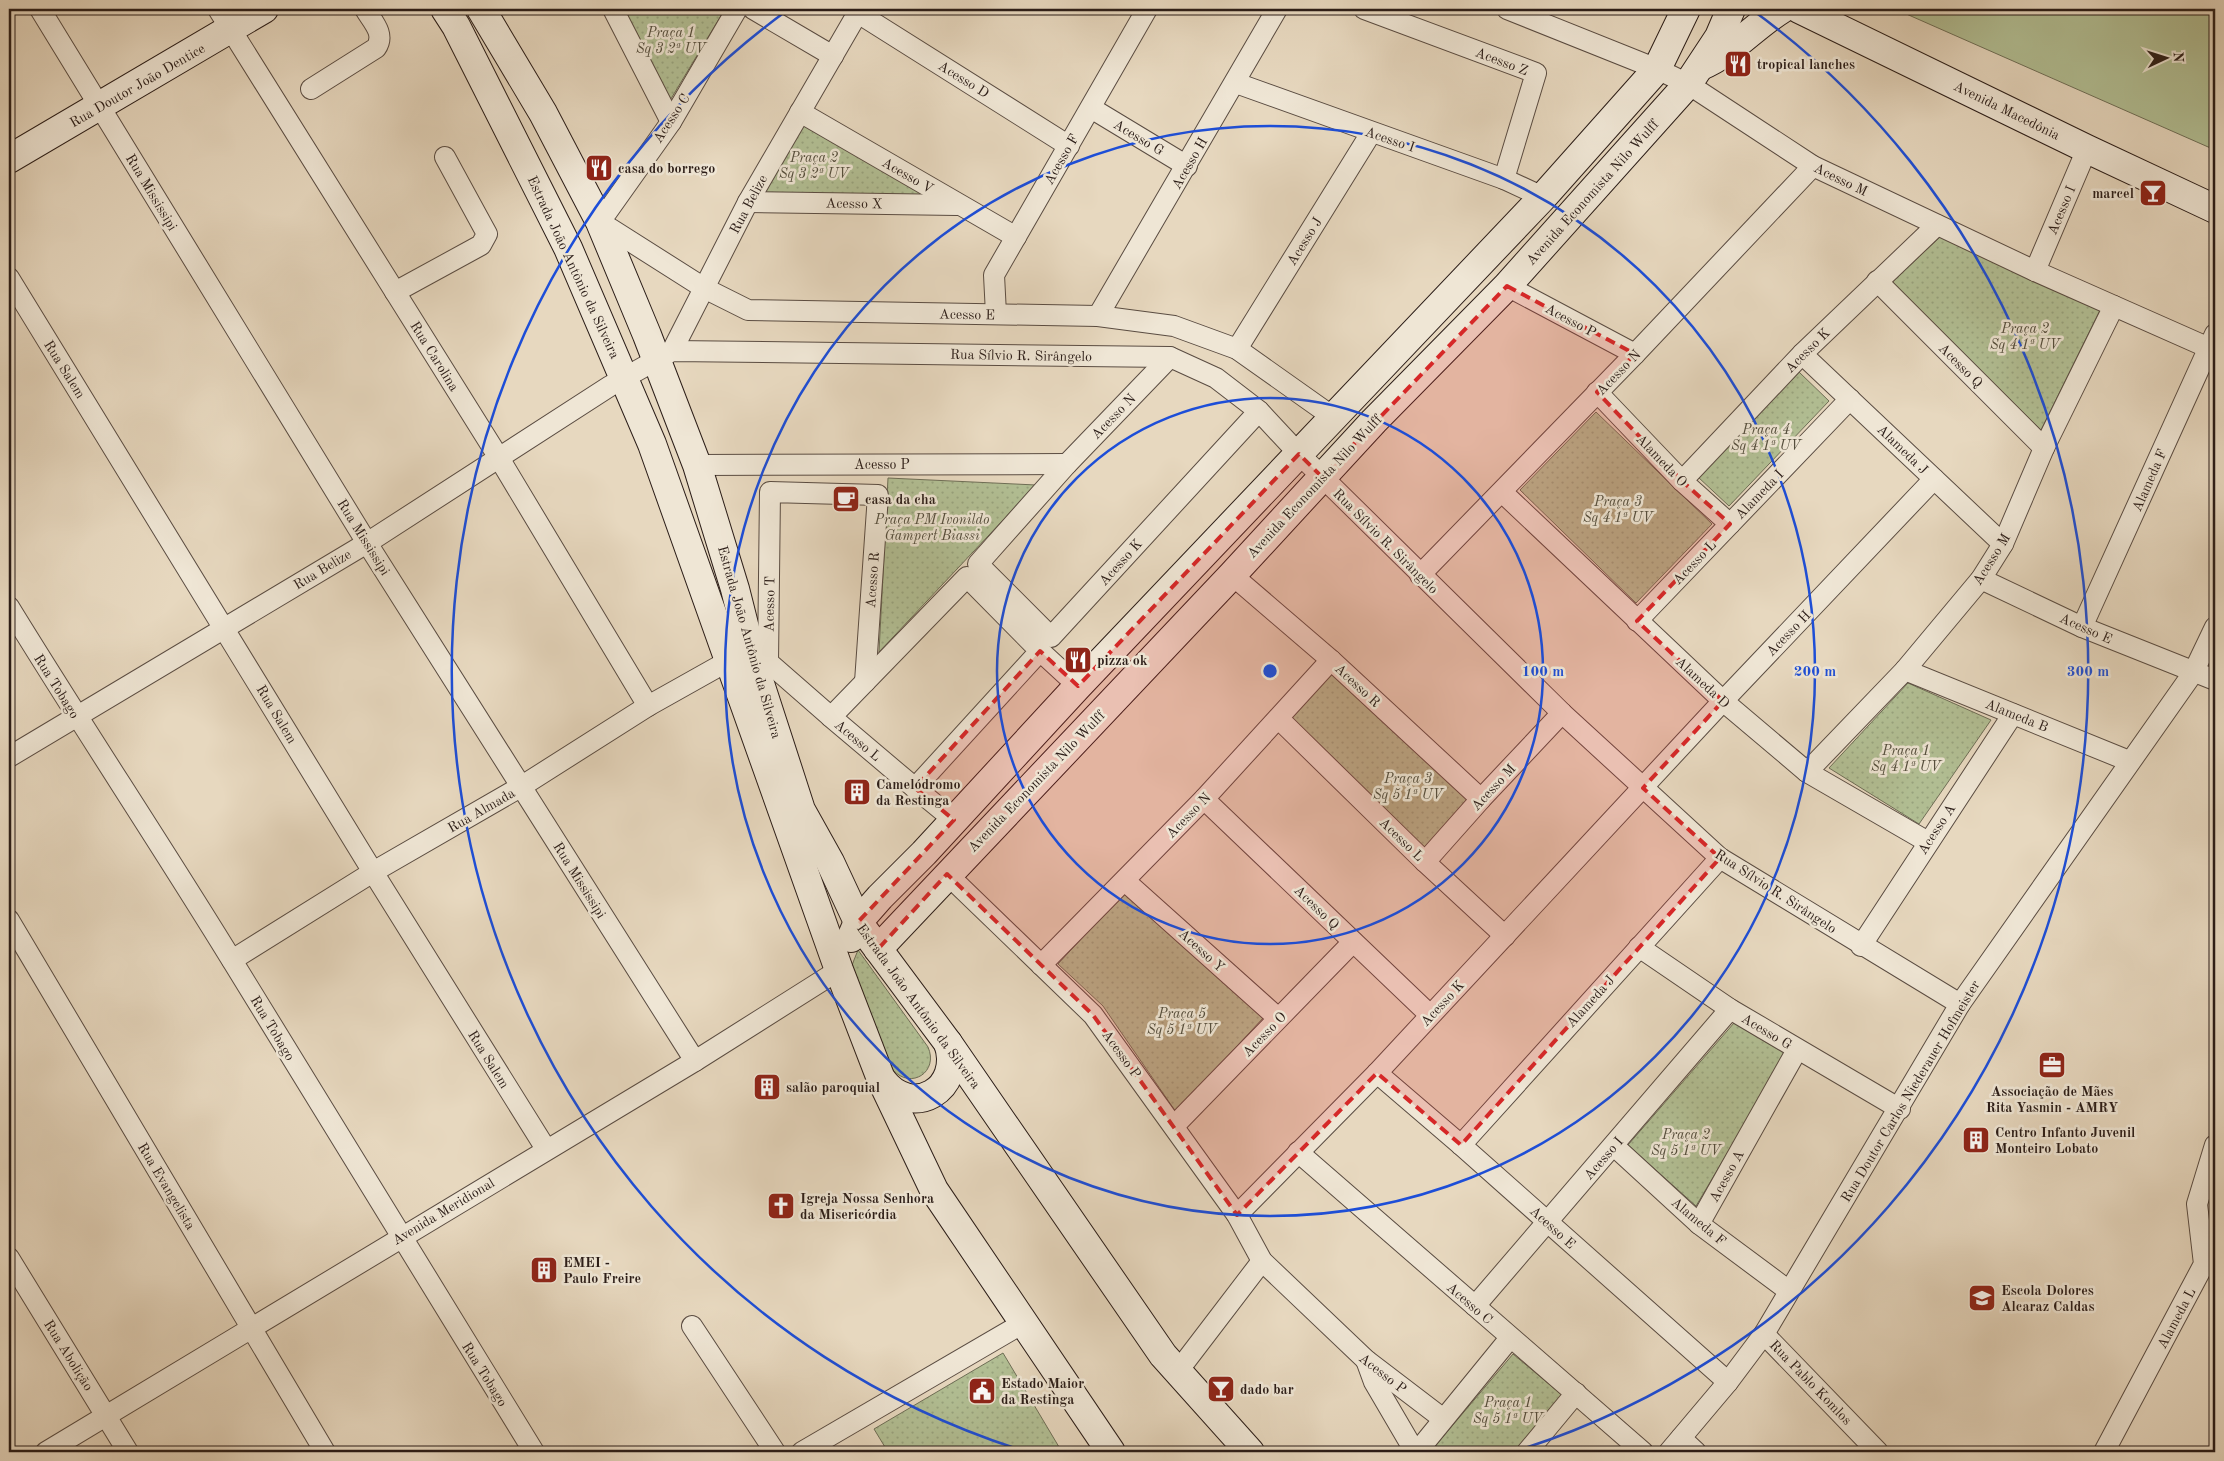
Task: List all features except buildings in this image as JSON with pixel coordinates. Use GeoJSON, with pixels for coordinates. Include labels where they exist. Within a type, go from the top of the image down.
{"type":"FeatureCollection","features":[{"type":"Feature","properties":{"kind":"main road","name":"Rua Doutor João Dentice"},"geometry":{"type":"LineString","coordinates":[[9,159],[100,107],[224,20],[264,9]]}},
{"type":"Feature","properties":{"kind":"main road","name":"Estrada João Antônio da Silveira"},"geometry":{"type":"LineString","coordinates":[[445,9],[456,26],[568,248],[625,377],[652,444],[751,663],[802,810],[830,862],[858,922],[948,1043],[1162,1355],[1250,1452]]}},
{"type":"Feature","properties":{"kind":"main road","name":"Estrada João Antônio da Silveira"},"geometry":{"type":"LineString","coordinates":[[481,9],[543,112],[600,222],[659,349],[735,589],[751,663],[839,970],[882,1079],[934,1190],[1026,1322],[1111,1452]]}},
{"type":"Feature","properties":{"kind":"main road"},"geometry":{"type":"LineString","coordinates":[[839,970],[858,922],[1078,686],[1543,197],[1657,69],[1686,9]]}},
{"type":"Feature","properties":{"kind":"main road","name":"Avenida Economista Nilo Wulff"},"geometry":{"type":"LineString","coordinates":[[878,948],[1232,575],[1374,421],[1507,286],[1694,75],[1719,37],[1731,9]]}},
{"type":"Feature","properties":{"kind":"main road"},"geometry":{"type":"LineString","coordinates":[[1694,75],[1735,48],[1760,23],[1782,9]]}},
{"type":"Feature","properties":{"kind":"main road","name":"Avenida Macedônia"},"geometry":{"type":"LineString","coordinates":[[1799,9],[2215,209]]}},
{"type":"Feature","properties":{"kind":"main road"},"geometry":{"type":"LineString","coordinates":[[568,248],[596,284],[624,336],[632,342],[659,349]]}},
{"type":"Feature","properties":{"kind":"main road"},"geometry":{"type":"LineString","coordinates":[[830,862],[841,874],[855,882],[871,885],[887,882],[902,874]]}},
{"type":"Feature","properties":{"kind":"main road"},"geometry":{"type":"LineString","coordinates":[[882,1079],[888,1088],[910,1098],[921,1098],[932,1094],[942,1087],[949,1077],[952,1054],[948,1043]]}},
{"type":"Feature","properties":{"kind":"street","name":"Rua Mississipi"},"geometry":{"type":"LineString","coordinates":[[40,9],[367,543],[695,1060]]}},
{"type":"Feature","properties":{"kind":"street"},"geometry":{"type":"LineString","coordinates":[[311,89],[376,48],[381,36],[365,9]]}},
{"type":"Feature","properties":{"kind":"street"},"geometry":{"type":"LineString","coordinates":[[612,9],[671,122]]}},
{"type":"Feature","properties":{"kind":"street","name":"Acesso C"},"geometry":{"type":"LineString","coordinates":[[600,222],[671,122],[737,9]]}},
{"type":"Feature","properties":{"kind":"street"},"geometry":{"type":"LineString","coordinates":[[753,9],[833,56]]}},
{"type":"Feature","properties":{"kind":"street","name":"Acesso F"},"geometry":{"type":"LineString","coordinates":[[996,314],[994,275],[1147,9]]}},
{"type":"Feature","properties":{"kind":"street","name":"Acesso H"},"geometry":{"type":"LineString","coordinates":[[1098,316],[1236,83],[1277,9]]}},
{"type":"Feature","properties":{"kind":"street","name":"Acesso Z"},"geometry":{"type":"LineString","coordinates":[[1364,9],[1536,73],[1504,179]]}},
{"type":"Feature","properties":{"kind":"street","name":"Acesso M"},"geometry":{"type":"LineString","coordinates":[[1507,9],[1657,69],[1694,75],[1813,166],[2035,271],[2114,306],[2212,341]]}},
{"type":"Feature","properties":{"kind":"street","name":"Rua Belize"},"geometry":{"type":"LineString","coordinates":[[9,758],[76,716],[367,543],[625,377],[659,349],[704,288],[748,202],[859,11]]}},
{"type":"Feature","properties":{"kind":"street","name":"Acesso D"},"geometry":{"type":"LineString","coordinates":[[859,11],[1069,146]]}},
{"type":"Feature","properties":{"kind":"street","name":"Rua Carolina"},"geometry":{"type":"LineString","coordinates":[[224,20],[499,458],[648,706]]}},
{"type":"Feature","properties":{"kind":"street","name":"Acesso I"},"geometry":{"type":"LineString","coordinates":[[1236,83],[1371,133],[1504,179],[1543,197]]}},
{"type":"Feature","properties":{"kind":"street","name":"Acesso G"},"geometry":{"type":"LineString","coordinates":[[1090,108],[1187,166]]}},
{"type":"Feature","properties":{"kind":"street","name":"Acesso V"},"geometry":{"type":"LineString","coordinates":[[800,112],[1016,238]]}},
{"type":"Feature","properties":{"kind":"street","name":"Acesso J"},"geometry":{"type":"LineString","coordinates":[[1237,349],[1371,133]]}},
{"type":"Feature","properties":{"kind":"street","name":"Acesso I"},"geometry":{"type":"LineString","coordinates":[[2035,271],[2087,149]]}},
{"type":"Feature","properties":{"kind":"street"},"geometry":{"type":"LineString","coordinates":[[395,292],[486,240],[487,234],[445,156]]}},
{"type":"Feature","properties":{"kind":"street","name":"Acesso N"},"geometry":{"type":"LineString","coordinates":[[1420,575],[1635,354],[1813,166]]}},
{"type":"Feature","properties":{"kind":"street","name":"Acesso X"},"geometry":{"type":"LineString","coordinates":[[748,202],[959,205]]}},
{"type":"Feature","properties":{"kind":"street","name":"Acesso E"},"geometry":{"type":"LineString","coordinates":[[600,222],[704,288],[748,310],[1098,316],[1174,326],[1237,349],[1333,417]]}},
{"type":"Feature","properties":{"kind":"street","name":"Acesso K"},"geometry":{"type":"LineString","coordinates":[[1682,481],[1802,354],[1937,225]]}},
{"type":"Feature","properties":{"kind":"street","name":"Rua Salem"},"geometry":{"type":"LineString","coordinates":[[9,278],[373,872],[546,1149]]}},
{"type":"Feature","properties":{"kind":"street","name":"Acesso Q"},"geometry":{"type":"LineString","coordinates":[[1877,282],[2044,448]]}},
{"type":"Feature","properties":{"kind":"street","name":"Acesso P"},"geometry":{"type":"LineString","coordinates":[[1507,286],[1635,354]]}},
{"type":"Feature","properties":{"kind":"street","name":"Acesso M"},"geometry":{"type":"LineString","coordinates":[[1807,772],[1904,670],[1981,578],[2003,544],[2044,448],[2114,306]]}},
{"type":"Feature","properties":{"kind":"street","name":"Alameda F"},"geometry":{"type":"LineString","coordinates":[[2082,627],[2212,341]]}},
{"type":"Feature","properties":{"kind":"street","name":"Rua Sílvio R. Sirângelo"},"geometry":{"type":"LineString","coordinates":[[659,349],[1170,357],[1216,378],[1259,411],[1299,454],[1420,575],[1562,713],[1720,858],[1861,946],[1960,1004]]}},
{"type":"Feature","properties":{"kind":"street","name":"Alameda J"},"geometry":{"type":"LineString","coordinates":[[1802,354],[2003,544]]}},
{"type":"Feature","properties":{"kind":"street","name":"Acesso N"},"geometry":{"type":"LineString","coordinates":[[972,571],[1067,464],[1170,357]]}},
{"type":"Feature","properties":{"kind":"street","name":"Alameda O"},"geometry":{"type":"LineString","coordinates":[[1597,392],[1682,481],[1730,524]]}},
{"type":"Feature","properties":{"kind":"street","name":"Alameda I"},"geometry":{"type":"LineString","coordinates":[[1730,524],[1850,399]]}},
{"type":"Feature","properties":{"kind":"street","name":"Acesso K"},"geometry":{"type":"LineString","coordinates":[[972,571],[1052,637],[1259,411]]}},
{"type":"Feature","properties":{"kind":"street","name":"Acesso P"},"geometry":{"type":"LineString","coordinates":[[697,465],[1067,464]]}},
{"type":"Feature","properties":{"kind":"street","name":"Acesso H"},"geometry":{"type":"LineString","coordinates":[[1643,788],[1934,479]]}},
{"type":"Feature","properties":{"kind":"street","name":"Acesso T"},"geometry":{"type":"LineString","coordinates":[[751,663],[770,492]]}},
{"type":"Feature","properties":{"kind":"street","name":"Acesso R"},"geometry":{"type":"LineString","coordinates":[[770,492],[878,495],[865,682]]}},
{"type":"Feature","properties":{"kind":"street","name":"Alameda D"},"geometry":{"type":"LineString","coordinates":[[1502,492],[1723,701],[1807,772],[1928,842]]}},
{"type":"Feature","properties":{"kind":"street","name":"Acesso L"},"geometry":{"type":"LineString","coordinates":[[1638,620],[1730,524]]}},
{"type":"Feature","properties":{"kind":"street"},"geometry":{"type":"LineString","coordinates":[[972,571],[1040,651],[1078,686]]}},
{"type":"Feature","properties":{"kind":"street","name":"Acesso L"},"geometry":{"type":"LineString","coordinates":[[954,820],[831,717],[972,571]]}},
{"type":"Feature","properties":{"kind":"street","name":"Acesso R"},"geometry":{"type":"LineString","coordinates":[[1232,575],[1331,660],[1481,799]]}},
{"type":"Feature","properties":{"kind":"street","name":"Acesso E"},"geometry":{"type":"LineString","coordinates":[[1981,578],[2082,627],[2193,673],[2215,680]]}},
{"type":"Feature","properties":{"kind":"street","name":"Rua Tobago"},"geometry":{"type":"LineString","coordinates":[[9,607],[76,716],[232,960],[400,1237],[534,1452]]}},
{"type":"Feature","properties":{"kind":"street","name":"Rua Doutor Carlos Niederauer Hofmeister"},"geometry":{"type":"LineString","coordinates":[[1675,1445],[1728,1382],[1764,1334],[1900,1109],[1960,1004],[2193,673],[2215,628]]}},
{"type":"Feature","properties":{"kind":"street"},"geometry":{"type":"LineString","coordinates":[[915,788],[1040,651]]}},
{"type":"Feature","properties":{"kind":"street","name":"Acesso N"},"geometry":{"type":"LineString","coordinates":[[1041,965],[1204,798],[1279,719],[1331,660]]}},
{"type":"Feature","properties":{"kind":"street"},"geometry":{"type":"LineString","coordinates":[[751,663],[831,717]]}},
{"type":"Feature","properties":{"kind":"street","name":"Rua Almada"},"geometry":{"type":"LineString","coordinates":[[232,960],[373,872],[522,786],[648,706],[751,663]]}},
{"type":"Feature","properties":{"kind":"street","name":"Alameda B"},"geometry":{"type":"LineString","coordinates":[[1904,670],[2129,762]]}},
{"type":"Feature","properties":{"kind":"street","name":"Acesso M"},"geometry":{"type":"LineString","coordinates":[[1425,862],[1562,713]]}},
{"type":"Feature","properties":{"kind":"street","name":"Acesso A"},"geometry":{"type":"LineString","coordinates":[[1861,946],[2013,714]]}},
{"type":"Feature","properties":{"kind":"street","name":"Acesso L"},"geometry":{"type":"LineString","coordinates":[[1279,719],[1425,862],[1505,936]]}},
{"type":"Feature","properties":{"kind":"street","name":"Acesso K"},"geometry":{"type":"LineString","coordinates":[[1237,1214],[1377,1073],[1643,788]]}},
{"type":"Feature","properties":{"kind":"street","name":"Acesso Q"},"geometry":{"type":"LineString","coordinates":[[1204,798],[1430,1016]]}},
{"type":"Feature","properties":{"kind":"street","name":"Alameda J"},"geometry":{"type":"LineString","coordinates":[[1462,1145],[1720,858]]}},
{"type":"Feature","properties":{"kind":"street","name":"Acesso P"},"geometry":{"type":"LineString","coordinates":[[947,874],[1093,1015],[1237,1214],[1262,1261],[1366,1360],[1442,1418]]}},
{"type":"Feature","properties":{"kind":"street","name":"Acesso Y"},"geometry":{"type":"LineString","coordinates":[[1125,881],[1278,1018]]}},
{"type":"Feature","properties":{"kind":"street","name":"Rua Evangelista"},"geometry":{"type":"LineString","coordinates":[[9,920],[325,1452]]}},
{"type":"Feature","properties":{"kind":"street","name":"Acesso O"},"geometry":{"type":"LineString","coordinates":[[1174,1126],[1353,942]]}},
{"type":"Feature","properties":{"kind":"street","name":"Acesso G"},"geometry":{"type":"LineString","coordinates":[[1639,947],[1730,1009],[1900,1109]]}},
{"type":"Feature","properties":{"kind":"street","name":"Avenida Meridional"},"geometry":{"type":"LineString","coordinates":[[46,1452],[253,1329],[400,1237],[695,1060],[839,970]]}},
{"type":"Feature","properties":{"kind":"street","name":"Acesso I"},"geometry":{"type":"LineString","coordinates":[[1475,1306],[1730,1009]]}},
{"type":"Feature","properties":{"kind":"street","name":"Acesso A"},"geometry":{"type":"LineString","coordinates":[[1699,1224],[1797,1050]]}},
{"type":"Feature","properties":{"kind":"street","name":"Acesso E"},"geometry":{"type":"LineString","coordinates":[[1377,1073],[1462,1145],[1728,1382]]}},
{"type":"Feature","properties":{"kind":"street","name":"Alameda F"},"geometry":{"type":"LineString","coordinates":[[1614,1146],[1699,1224],[1789,1291]]}},
{"type":"Feature","properties":{"kind":"street","name":"Alameda L"},"geometry":{"type":"LineString","coordinates":[[2104,1452],[2204,1264],[2207,1228],[2197,1204],[2215,1146]]}},
{"type":"Feature","properties":{"kind":"street","name":"Acesso C"},"geometry":{"type":"LineString","coordinates":[[1298,1152],[1643,1452]]}},
{"type":"Feature","properties":{"kind":"street","name":"Rua Abolição"},"geometry":{"type":"LineString","coordinates":[[9,1258],[128,1452]]}},
{"type":"Feature","properties":{"kind":"street"},"geometry":{"type":"LineString","coordinates":[[1178,1371],[1262,1261]]}},
{"type":"Feature","properties":{"kind":"street"},"geometry":{"type":"LineString","coordinates":[[806,1451],[1026,1322]]}},
{"type":"Feature","properties":{"kind":"street"},"geometry":{"type":"LineString","coordinates":[[692,1326],[775,1452]]}},
{"type":"Feature","properties":{"kind":"street","name":"Rua Pablo Komlos"},"geometry":{"type":"LineString","coordinates":[[1764,1334],[1878,1452]]}},
{"type":"Feature","properties":{"kind":"street"},"geometry":{"type":"LineString","coordinates":[[1366,1360],[1374,1382],[1416,1452],[1442,1418],[1510,1338]]}},
{"type":"Feature","properties":{"kind":"street"},"geometry":{"type":"LineString","coordinates":[[1527,1452],[1576,1393]]}},
{"type":"Feature","properties":{"kind":"street"},"geometry":{"type":"LineString","coordinates":[[1675,1445],[1696,1452]]}},
{"type":"Feature","properties":{"kind":"highlighted area"},"geometry":{"type":"Polygon","coordinates":[[[1507,286],[1635,354],[1597,392],[1682,481],[1730,524],[1637,621],[1723,701],[1643,788],[1720,858],[1461,1145],[1377,1073],[1237,1215],[1093,1015],[947,874],[878,949],[858,922],[954,820],[915,788],[1040,651],[1078,686],[1299,454],[1322,477],[1507,286]]]}},
{"type":"Feature","properties":{"kind":"green space","name":"Praça 1 Sq 3 2ª UV"},"geometry":{"type":"Polygon","coordinates":[[[622,9],[725,9],[669,102],[622,9]]]}},
{"type":"Feature","properties":{"kind":"green space"},"geometry":{"type":"Polygon","coordinates":[[[1895,9],[2215,9],[2215,150],[1895,9]]]}},
{"type":"Feature","properties":{"kind":"green space","name":"Praça 2 Sq 3 2ª UV"},"geometry":{"type":"Polygon","coordinates":[[[802,125],[930,197],[764,194],[802,125]]]}},
{"type":"Feature","properties":{"kind":"green space","name":"Praça 2 Sq 4 1ª UV"},"geometry":{"type":"Polygon","coordinates":[[[1941,236],[2100,310],[2041,430],[1891,283],[1941,236]]]}},
{"type":"Feature","properties":{"kind":"green space","name":"Praça 4 Sq 4 1ª UV"},"geometry":{"type":"Polygon","coordinates":[[[1799,372],[1829,401],[1729,506],[1698,477],[1799,372]]]}},
{"type":"Feature","properties":{"kind":"green space","name":"Praça 3 Sq 4 1ª UV"},"geometry":{"type":"Polygon","coordinates":[[[1596,412],[1712,524],[1636,603],[1520,490],[1596,412]]]}},
{"type":"Feature","properties":{"kind":"green space","name":"Praça PM Ivonildo Gampert Biassi"},"geometry":{"type":"Polygon","coordinates":[[[888,478],[1036,485],[879,652],[888,478]]]}},
{"type":"Feature","properties":{"kind":"green space","name":"Praça 3 Sq 5 1ª UV"},"geometry":{"type":"Polygon","coordinates":[[[1332,673],[1470,798],[1425,848],[1288,719],[1332,673]]]}},
{"type":"Feature","properties":{"kind":"green space","name":"Praça 1 Sq 4 1ª UV"},"geometry":{"type":"Polygon","coordinates":[[[1908,683],[1991,720],[1919,824],[1829,768],[1908,683]]]}},
{"type":"Feature","properties":{"kind":"green space","name":"Praça 5 Sq 5 1ª UV"},"geometry":{"type":"Polygon","coordinates":[[[1125,891],[1263,1018],[1176,1112],[1103,1006],[1058,964],[1125,891]]]}},
{"type":"Feature","properties":{"kind":"green space"},"geometry":{"type":"Polygon","coordinates":[[[858,950],[928,1047],[930,1064],[927,1071],[915,1078],[900,1076],[893,1070],[850,970],[858,950]]]}},
{"type":"Feature","properties":{"kind":"green space","name":"Praça 2 Sq 5 1ª UV"},"geometry":{"type":"Polygon","coordinates":[[[1734,1023],[1786,1054],[1696,1206],[1628,1145],[1734,1023]]]}},
{"type":"Feature","properties":{"kind":"green space","name":"Estado Maior da Restinga"},"geometry":{"type":"Polygon","coordinates":[[[1003,1353],[1062,1452],[888,1452],[874,1429],[1003,1353]]]}},
{"type":"Feature","properties":{"kind":"green space","name":"Praça 1 Sq 5 1ª UV"},"geometry":{"type":"Polygon","coordinates":[[[1513,1354],[1562,1395],[1514,1452],[1430,1452],[1513,1354]]]}},
{"type":"Feature","properties":{"kind":"place","name":"tropical lanches"},"geometry":{"type":"Point","coordinates":[1738,64]}},
{"type":"Feature","properties":{"kind":"place","name":"casa do borrego"},"geometry":{"type":"Point","coordinates":[599,168]}},
{"type":"Feature","properties":{"kind":"place","name":"marcel"},"geometry":{"type":"Point","coordinates":[2153,193]}},
{"type":"Feature","properties":{"kind":"place","name":"casa da cha"},"geometry":{"type":"Point","coordinates":[846,499]}},
{"type":"Feature","properties":{"kind":"place","name":"pizza ok"},"geometry":{"type":"Point","coordinates":[1078,660]}},
{"type":"Feature","properties":{"kind":"place","name":"Camelódromo da Restinga"},"geometry":{"type":"Point","coordinates":[857,792]}},
{"type":"Feature","properties":{"kind":"place","name":"Associação de Mães Rita Yasmin - AMRY"},"geometry":{"type":"Point","coordinates":[2052,1065]}},
{"type":"Feature","properties":{"kind":"place","name":"salão paroquial"},"geometry":{"type":"Point","coordinates":[767,1087]}},
{"type":"Feature","properties":{"kind":"place","name":"Centro Infanto Juvenil Monteiro Lobato"},"geometry":{"type":"Point","coordinates":[1976,1140]}},
{"type":"Feature","properties":{"kind":"place","name":"Igreja Nossa Senhora da Misericórdia"},"geometry":{"type":"Point","coordinates":[781,1206]}},
{"type":"Feature","properties":{"kind":"place","name":"EMEI - Paulo Freire"},"geometry":{"type":"Point","coordinates":[544,1270]}},
{"type":"Feature","properties":{"kind":"place","name":"Escola Dolores Alcaraz Caldas"},"geometry":{"type":"Point","coordinates":[1982,1298]}},
{"type":"Feature","properties":{"kind":"place","name":"dado bar"},"geometry":{"type":"Point","coordinates":[1221,1389]}},
{"type":"Feature","properties":{"kind":"place","name":"Estado Maior da Restinga"},"geometry":{"type":"Point","coordinates":[982,1391]}}]}
